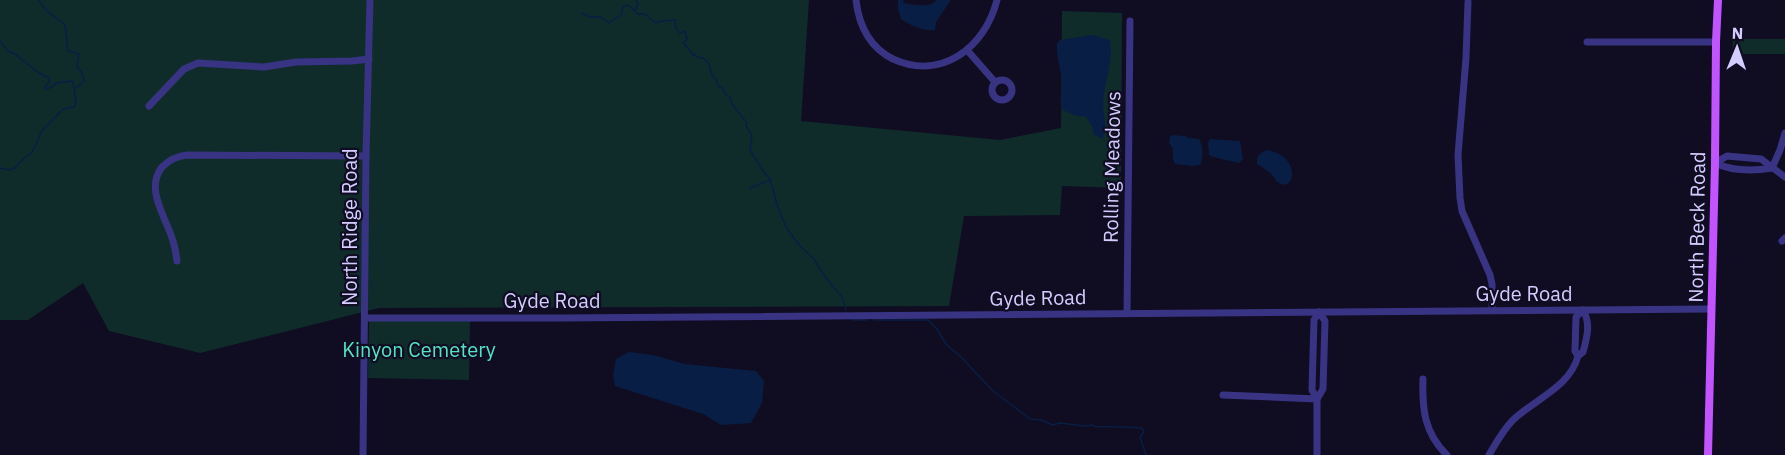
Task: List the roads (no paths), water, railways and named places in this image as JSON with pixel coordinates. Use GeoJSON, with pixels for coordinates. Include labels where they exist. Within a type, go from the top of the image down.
{"type":"FeatureCollection","features":[{"type":"Feature","properties":{"kind":"main road","name":"North Beck Road"},"geometry":{"type":"LineString","coordinates":[[1708,455],[1718,0]]}},
{"type":"Feature","properties":{"kind":"street","name":"North Ridge Road"},"geometry":{"type":"LineString","coordinates":[[363,455],[370,0]]}},
{"type":"Feature","properties":{"kind":"street"},"geometry":{"type":"LineString","coordinates":[[856,0],[857,13],[864,33],[875,47],[903,63],[917,66],[933,66],[947,62],[967,50],[987,25],[997,0]]}},
{"type":"Feature","properties":{"kind":"street"},"geometry":{"type":"LineString","coordinates":[[1468,2],[1458,154],[1460,198],[1462,211],[1490,275],[1492,310]]}},
{"type":"Feature","properties":{"kind":"street","name":"Rolling Meadows"},"geometry":{"type":"LineString","coordinates":[[1127,313],[1130,21]]}},
{"type":"Feature","properties":{"kind":"street"},"geometry":{"type":"LineString","coordinates":[[1587,42],[1716,42]]}},
{"type":"Feature","properties":{"kind":"street"},"geometry":{"type":"LineString","coordinates":[[967,50],[995,82]]}},
{"type":"Feature","properties":{"kind":"street"},"geometry":{"type":"LineString","coordinates":[[149,106],[184,69],[198,63],[264,68],[296,62],[369,59]]}},
{"type":"Feature","properties":{"kind":"street"},"geometry":{"type":"LineString","coordinates":[[1772,168],[1785,133]]}},
{"type":"Feature","properties":{"kind":"street"},"geometry":{"type":"LineString","coordinates":[[177,261],[173,240],[155,190],[159,173],[171,160],[187,155],[366,156]]}},
{"type":"Feature","properties":{"kind":"street"},"geometry":{"type":"LineString","coordinates":[[1715,163],[1727,156],[1761,159],[1785,177]]}},
{"type":"Feature","properties":{"kind":"street","name":"Gyde Road"},"geometry":{"type":"LineString","coordinates":[[366,318],[1711,309]]}},
{"type":"Feature","properties":{"kind":"street"},"geometry":{"type":"LineString","coordinates":[[1489,455],[1510,423],[1558,386],[1576,364],[1586,343],[1588,318],[1582,310],[1576,317],[1575,351],[1578,356]]}},
{"type":"Feature","properties":{"kind":"street"},"geometry":{"type":"LineString","coordinates":[[1317,399],[1323,389],[1325,321],[1319,312],[1314,320],[1312,390],[1317,399],[1317,455]]}},
{"type":"Feature","properties":{"kind":"street"},"geometry":{"type":"LineString","coordinates":[[1423,379],[1422,405],[1425,418],[1431,435],[1445,454]]}},
{"type":"Feature","properties":{"kind":"street"},"geometry":{"type":"LineString","coordinates":[[1223,396],[1317,399]]}},
{"type":"Feature","properties":{"kind":"water"},"geometry":{"type":"Polygon","coordinates":[[[898,0],[922,5],[937,0],[951,0],[936,22],[935,30],[926,30],[901,19],[898,0]]]}},
{"type":"Feature","properties":{"kind":"water"},"geometry":{"type":"Polygon","coordinates":[[[1092,35],[1110,40],[1111,48],[1103,98],[1105,128],[1102,139],[1094,134],[1086,117],[1063,110],[1061,102],[1062,80],[1057,43],[1060,40],[1092,35]]]}},
{"type":"Feature","properties":{"kind":"water"},"geometry":{"type":"Polygon","coordinates":[[[1172,135],[1199,139],[1202,152],[1200,165],[1175,164],[1173,149],[1169,143],[1172,135]]]}},
{"type":"Feature","properties":{"kind":"water"},"geometry":{"type":"Polygon","coordinates":[[[1210,139],[1240,141],[1243,159],[1239,163],[1209,155],[1210,139]]]}},
{"type":"Feature","properties":{"kind":"water"},"geometry":{"type":"Polygon","coordinates":[[[1266,150],[1285,158],[1290,165],[1292,178],[1289,183],[1285,185],[1279,183],[1270,172],[1257,164],[1257,158],[1266,150]]]}},
{"type":"Feature","properties":{"kind":"water"},"geometry":{"type":"Polygon","coordinates":[[[629,352],[653,355],[685,364],[756,371],[764,381],[762,403],[751,423],[721,425],[703,414],[615,386],[613,375],[616,359],[629,352]]]}},
{"type":"Feature","properties":{"kind":"waterway"},"geometry":{"type":"LineString","coordinates":[[38,0],[48,12],[65,25],[68,51],[79,54],[77,66],[84,81],[76,88]]}},
{"type":"Feature","properties":{"kind":"waterway"},"geometry":{"type":"LineString","coordinates":[[635,10],[638,5],[636,0]]}},
{"type":"Feature","properties":{"kind":"waterway"},"geometry":{"type":"LineString","coordinates":[[582,13],[590,17],[601,17],[609,23],[621,15],[623,7],[628,5],[638,14],[645,14],[656,23],[675,20],[676,29],[680,33],[685,31],[687,39],[683,43],[692,54],[709,63],[712,76],[716,79],[718,86],[730,97],[732,104],[747,123],[746,126],[752,135],[750,150],[770,179],[787,229],[813,258],[842,297],[846,310]]}},
{"type":"Feature","properties":{"kind":"waterway"},"geometry":{"type":"LineString","coordinates":[[0,41],[8,51],[49,78],[46,89],[56,83],[73,81],[76,103],[74,107],[63,109],[41,132],[32,152],[15,168],[9,170],[0,168]]}},
{"type":"Feature","properties":{"kind":"waterway"},"geometry":{"type":"LineString","coordinates":[[750,188],[770,180]]}},
{"type":"Feature","properties":{"kind":"waterway"},"geometry":{"type":"LineString","coordinates":[[853,320],[866,320]]}},
{"type":"Feature","properties":{"kind":"waterway"},"geometry":{"type":"LineString","coordinates":[[874,320],[928,320],[946,344],[992,390],[1030,419],[1041,420],[1053,425],[1060,423],[1096,427],[1142,428],[1144,432],[1140,437],[1146,455]]}},
{"type":"Feature","properties":{"kind":"park label","name":"Kinyon Cemetery"},"geometry":{"type":"Point","coordinates":[419,350]}}]}
